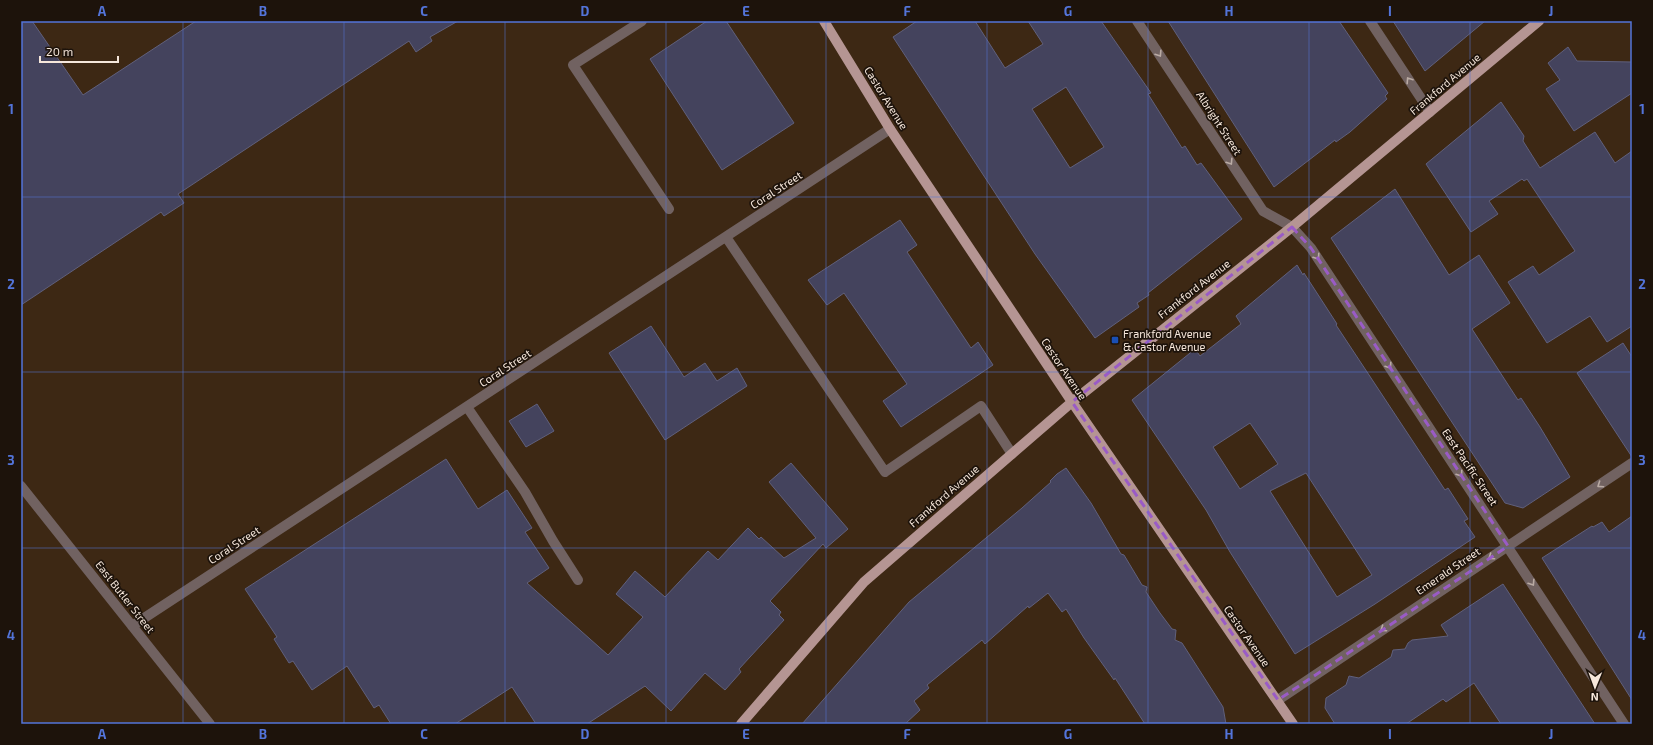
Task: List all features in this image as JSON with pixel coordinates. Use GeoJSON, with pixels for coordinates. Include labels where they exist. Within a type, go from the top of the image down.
{"type":"FeatureCollection","features":[{"type":"Feature","properties":{"kind":"main road","name":"Castor Avenue"},"geometry":{"type":"LineString","coordinates":[[824,21],[890,129],[1072,402],[1278,700],[1293,724]]}},
{"type":"Feature","properties":{"kind":"main road","name":"Frankford Avenue"},"geometry":{"type":"LineString","coordinates":[[741,724],[864,582],[1072,402],[1292,227],[1539,21]]}},
{"type":"Feature","properties":{"kind":"street"},"geometry":{"type":"LineString","coordinates":[[642,21],[573,65],[669,209]]}},
{"type":"Feature","properties":{"kind":"street","name":"Albright Street"},"geometry":{"type":"LineString","coordinates":[[1137,21],[1263,211],[1292,227]]}},
{"type":"Feature","properties":{"kind":"street"},"geometry":{"type":"LineString","coordinates":[[1370,21],[1430,112]]}},
{"type":"Feature","properties":{"kind":"street","name":"Coral Street"},"geometry":{"type":"LineString","coordinates":[[132,626],[890,129]]}},
{"type":"Feature","properties":{"kind":"street","name":"East Pacific Street"},"geometry":{"type":"LineString","coordinates":[[1292,227],[1311,248],[1624,724]]}},
{"type":"Feature","properties":{"kind":"street"},"geometry":{"type":"LineString","coordinates":[[726,237],[885,472],[981,406],[1012,454]]}},
{"type":"Feature","properties":{"kind":"street"},"geometry":{"type":"LineString","coordinates":[[467,407],[525,492],[553,542],[578,580]]}},
{"type":"Feature","properties":{"kind":"street","name":"Emerald Street"},"geometry":{"type":"LineString","coordinates":[[1278,700],[1632,463]]}},
{"type":"Feature","properties":{"kind":"street","name":"East Butler Street"},"geometry":{"type":"LineString","coordinates":[[21,486],[210,724]]}},
{"type":"Feature","properties":{"kind":"highlighted area"},"geometry":{"type":"Polygon","coordinates":[[[1292,227],[1311,248],[1508,546],[1278,700],[1072,402],[1292,227]]]}},
{"type":"Feature","properties":{"kind":"building"},"geometry":{"type":"Polygon","coordinates":[[[21,21],[32,21],[83,95],[196,21],[458,21],[430,37],[432,41],[416,52],[409,41],[178,194],[184,203],[164,216],[161,212],[21,305],[21,21]]]}},
{"type":"Feature","properties":{"kind":"building"},"geometry":{"type":"Polygon","coordinates":[[[707,21],[726,21],[794,123],[722,170],[650,59],[707,21]]]}},
{"type":"Feature","properties":{"kind":"building"},"geometry":{"type":"Polygon","coordinates":[[[917,21],[975,21],[1005,68],[1043,44],[1028,21],[1101,21],[1151,93],[1148,94],[1182,148],[1185,146],[1197,165],[1201,163],[1242,219],[1148,293],[1149,295],[1137,303],[1139,307],[1095,338],[1035,254],[893,37],[917,21]],[[1066,87],[1032,109],[1070,168],[1104,147],[1066,87]]]}},
{"type":"Feature","properties":{"kind":"building"},"geometry":{"type":"Polygon","coordinates":[[[1168,21],[1339,21],[1388,93],[1385,96],[1387,99],[1350,132],[1336,142],[1335,140],[1274,187],[1168,21]]]}},
{"type":"Feature","properties":{"kind":"building"},"geometry":{"type":"Polygon","coordinates":[[[1393,21],[1485,21],[1425,71],[1393,21]]]}},
{"type":"Feature","properties":{"kind":"building"},"geometry":{"type":"Polygon","coordinates":[[[1568,47],[1577,61],[1632,62],[1632,93],[1574,131],[1546,89],[1560,80],[1548,63],[1568,47]]]}},
{"type":"Feature","properties":{"kind":"building"},"geometry":{"type":"Polygon","coordinates":[[[1501,102],[1524,136],[1523,141],[1540,168],[1595,132],[1615,163],[1632,151],[1632,326],[1607,342],[1590,316],[1547,343],[1508,282],[1533,266],[1539,275],[1575,251],[1527,179],[1524,181],[1522,179],[1489,201],[1498,214],[1471,232],[1426,164],[1501,102]]]}},
{"type":"Feature","properties":{"kind":"building"},"geometry":{"type":"Polygon","coordinates":[[[1395,189],[1449,275],[1479,255],[1510,303],[1472,329],[1518,400],[1521,398],[1570,477],[1523,508],[1505,503],[1331,238],[1395,189]]]}},
{"type":"Feature","properties":{"kind":"building"},"geometry":{"type":"Polygon","coordinates":[[[900,220],[917,245],[907,252],[971,348],[978,342],[993,365],[901,427],[883,401],[907,384],[844,293],[827,305],[808,280],[900,220]]]}},
{"type":"Feature","properties":{"kind":"building"},"geometry":{"type":"Polygon","coordinates":[[[1297,265],[1303,275],[1304,273],[1337,324],[1336,325],[1445,490],[1448,488],[1468,519],[1464,521],[1475,537],[1375,604],[1295,654],[1230,552],[1206,510],[1132,400],[1195,349],[1200,356],[1241,324],[1236,316],[1297,265]],[[1250,423],[1213,447],[1240,489],[1278,464],[1250,423]],[[1306,473],[1270,491],[1337,597],[1372,575],[1306,473]]]}},
{"type":"Feature","properties":{"kind":"building"},"geometry":{"type":"Polygon","coordinates":[[[651,326],[684,377],[705,363],[717,381],[737,368],[747,386],[665,440],[609,353],[651,326]]]}},
{"type":"Feature","properties":{"kind":"building"},"geometry":{"type":"Polygon","coordinates":[[[1623,343],[1632,357],[1632,457],[1577,373],[1623,343]]]}},
{"type":"Feature","properties":{"kind":"building"},"geometry":{"type":"Polygon","coordinates":[[[537,404],[554,431],[526,447],[509,421],[537,404]]]}},
{"type":"Feature","properties":{"kind":"building"},"geometry":{"type":"Polygon","coordinates":[[[446,459],[478,509],[507,490],[532,528],[525,532],[549,568],[527,583],[608,655],[643,617],[616,594],[635,571],[665,597],[708,551],[718,560],[748,528],[759,539],[761,537],[784,558],[816,538],[769,482],[791,463],[848,529],[826,548],[823,544],[770,601],[781,612],[779,615],[784,620],[739,669],[741,672],[725,690],[705,673],[671,711],[645,686],[587,724],[536,724],[512,687],[455,724],[391,724],[379,705],[374,708],[347,666],[312,690],[293,661],[289,663],[274,639],[277,637],[245,589],[446,459]]]}},
{"type":"Feature","properties":{"kind":"building"},"geometry":{"type":"Polygon","coordinates":[[[1066,468],[1091,503],[1121,554],[1124,555],[1142,585],[1147,587],[1146,592],[1160,613],[1172,629],[1176,630],[1175,640],[1182,643],[1223,707],[1226,724],[1145,724],[1115,678],[1114,680],[1084,638],[1066,609],[1062,612],[1048,593],[1029,608],[1028,606],[985,644],[982,640],[927,685],[929,688],[914,701],[920,710],[905,724],[802,724],[909,602],[1022,508],[1051,482],[1050,481],[1057,474],[1066,468]]]}},
{"type":"Feature","properties":{"kind":"building"},"geometry":{"type":"Polygon","coordinates":[[[1632,516],[1632,700],[1542,558],[1592,526],[1593,527],[1602,522],[1609,532],[1632,516]]]}},
{"type":"Feature","properties":{"kind":"building"},"geometry":{"type":"Polygon","coordinates":[[[1503,584],[1595,724],[1501,724],[1474,683],[1446,702],[1443,699],[1406,724],[1335,724],[1325,708],[1326,698],[1346,685],[1349,676],[1359,678],[1391,657],[1393,650],[1405,649],[1408,643],[1412,640],[1448,636],[1441,625],[1503,584]]]}},
{"type":"Feature","properties":{"kind":"place","name":"Frankford Avenue & Castor Avenue"},"geometry":{"type":"Point","coordinates":[1115,340]}}]}
